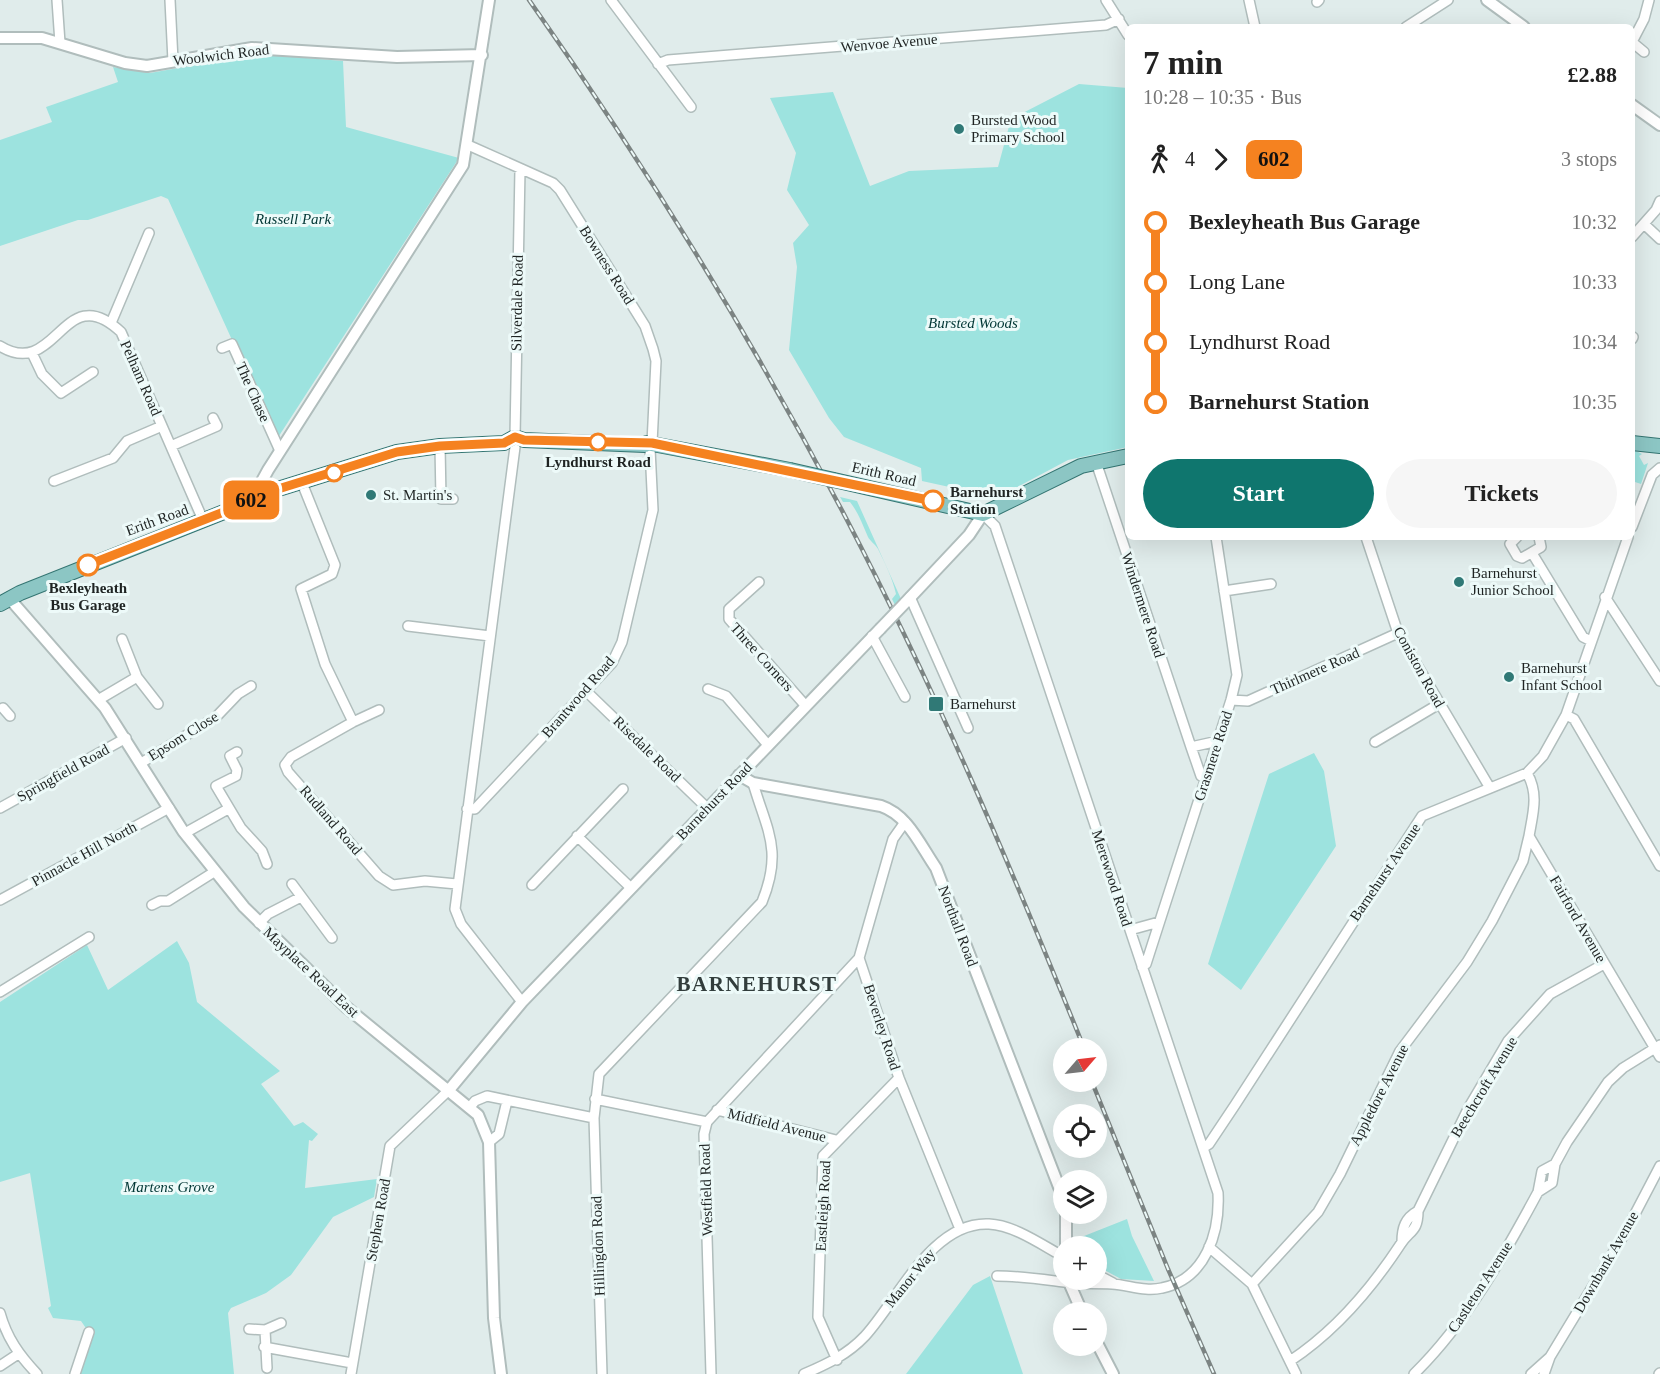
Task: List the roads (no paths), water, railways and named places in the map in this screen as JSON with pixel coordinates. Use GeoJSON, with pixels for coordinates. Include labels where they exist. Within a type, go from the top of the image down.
{"type":"FeatureCollection","features":[{"type":"Feature","properties":{"kind":"main road","name":"Erith Road"},"geometry":{"type":"LineString","coordinates":[[3,598],[203,520],[262,494],[397,452],[440,446],[514,442],[651,446],[790,470],[983,514]]}},
{"type":"Feature","properties":{"kind":"main road"},"geometry":{"type":"LineString","coordinates":[[1635,443],[1660,446]]}},
{"type":"Feature","properties":{"kind":"main road"},"geometry":{"type":"LineString","coordinates":[[983,514],[1065,472],[1096,462],[1125,457]]}},
{"type":"Feature","properties":{"kind":"street"},"geometry":{"type":"LineString","coordinates":[[57,0],[60,44]]}},
{"type":"Feature","properties":{"kind":"street"},"geometry":{"type":"LineString","coordinates":[[170,0],[173,61]]}},
{"type":"Feature","properties":{"kind":"street"},"geometry":{"type":"LineString","coordinates":[[262,494],[262,481],[280,451],[463,165],[468,145],[489,0]]}},
{"type":"Feature","properties":{"kind":"street"},"geometry":{"type":"LineString","coordinates":[[611,0],[691,107]]}},
{"type":"Feature","properties":{"kind":"street"},"geometry":{"type":"LineString","coordinates":[[1106,0],[1125,30]]}},
{"type":"Feature","properties":{"kind":"street"},"geometry":{"type":"LineString","coordinates":[[1250,0],[1254,24]]}},
{"type":"Feature","properties":{"kind":"street"},"geometry":{"type":"LineString","coordinates":[[1411,24],[1448,0]]}},
{"type":"Feature","properties":{"kind":"street"},"geometry":{"type":"LineString","coordinates":[[1487,0],[1520,24]]}},
{"type":"Feature","properties":{"kind":"street"},"geometry":{"type":"LineString","coordinates":[[1635,36],[1644,19],[1649,0]]}},
{"type":"Feature","properties":{"kind":"street","name":"Wenvoe Avenue"},"geometry":{"type":"LineString","coordinates":[[658,64],[668,60],[1106,25],[1119,19]]}},
{"type":"Feature","properties":{"kind":"street","name":"Woolwich Road"},"geometry":{"type":"LineString","coordinates":[[0,38],[42,38],[136,65],[252,48],[397,57],[482,55]]}},
{"type":"Feature","properties":{"kind":"street"},"geometry":{"type":"LineString","coordinates":[[1635,44],[1644,52]]}},
{"type":"Feature","properties":{"kind":"street"},"geometry":{"type":"LineString","coordinates":[[1635,107],[1660,125]]}},
{"type":"Feature","properties":{"kind":"street","name":"Bowness Road"},"geometry":{"type":"LineString","coordinates":[[468,145],[553,183],[560,190],[645,326],[656,361],[651,446]]}},
{"type":"Feature","properties":{"kind":"street","name":"Silverdale Road"},"geometry":{"type":"LineString","coordinates":[[514,442],[520,169]]}},
{"type":"Feature","properties":{"kind":"street"},"geometry":{"type":"LineString","coordinates":[[1635,234],[1660,201]]}},
{"type":"Feature","properties":{"kind":"street"},"geometry":{"type":"LineString","coordinates":[[1644,224],[1660,239]]}},
{"type":"Feature","properties":{"kind":"street"},"geometry":{"type":"LineString","coordinates":[[111,323],[149,234]]}},
{"type":"Feature","properties":{"kind":"street","name":"Pelham Road"},"geometry":{"type":"LineString","coordinates":[[32,353],[46,347],[58,332],[74,319],[89,316],[111,323],[121,332],[203,520]]}},
{"type":"Feature","properties":{"kind":"street","name":"The Chase"},"geometry":{"type":"LineString","coordinates":[[222,348],[232,344],[280,451]]}},
{"type":"Feature","properties":{"kind":"street"},"geometry":{"type":"LineString","coordinates":[[0,346],[21,354],[32,353],[42,374],[61,393],[93,372]]}},
{"type":"Feature","properties":{"kind":"street"},"geometry":{"type":"LineString","coordinates":[[171,446],[217,426],[213,418]]}},
{"type":"Feature","properties":{"kind":"street"},"geometry":{"type":"LineString","coordinates":[[54,481],[113,458],[127,441],[162,426]]}},
{"type":"Feature","properties":{"kind":"street"},"geometry":{"type":"LineString","coordinates":[[514,442],[455,909],[461,924],[522,1002]]}},
{"type":"Feature","properties":{"kind":"street"},"geometry":{"type":"LineString","coordinates":[[440,446],[441,499],[453,499]]}},
{"type":"Feature","properties":{"kind":"street","name":"Brantwood Road"},"geometry":{"type":"LineString","coordinates":[[467,809],[475,809],[612,663],[622,642],[652,510],[651,446]]}},
{"type":"Feature","properties":{"kind":"street","name":"Windermere Road"},"geometry":{"type":"LineString","coordinates":[[1096,462],[1191,747],[1202,776],[1205,778]]}},
{"type":"Feature","properties":{"kind":"street"},"geometry":{"type":"LineString","coordinates":[[1635,519],[1652,475],[1660,468]]}},
{"type":"Feature","properties":{"kind":"street"},"geometry":{"type":"LineString","coordinates":[[302,483],[336,565],[333,574],[301,589],[325,664],[354,722]]}},
{"type":"Feature","properties":{"kind":"street","name":"Barnehurst Road"},"geometry":{"type":"LineString","coordinates":[[449,1090],[522,1002],[969,535],[983,514]]}},
{"type":"Feature","properties":{"kind":"street","name":"Merewood Road"},"geometry":{"type":"LineString","coordinates":[[983,514],[995,526],[1218,1193],[1219,1211],[1209,1248]]}},
{"type":"Feature","properties":{"kind":"street","name":"Grasmere Road"},"geometry":{"type":"LineString","coordinates":[[1142,967],[1146,964],[1237,675],[1216,540]]}},
{"type":"Feature","properties":{"kind":"street","name":"Coniston Road"},"geometry":{"type":"LineString","coordinates":[[1367,540],[1398,633],[1490,788]]}},
{"type":"Feature","properties":{"kind":"street"},"geometry":{"type":"LineString","coordinates":[[1514,540],[1510,544],[1517,556],[1522,558],[1541,547],[1540,540]]}},
{"type":"Feature","properties":{"kind":"street","name":"Barnehurst Avenue"},"geometry":{"type":"LineString","coordinates":[[1203,1148],[1209,1144],[1235,1105],[1422,816],[1527,773],[1543,756],[1566,715],[1605,597],[1627,540]]}},
{"type":"Feature","properties":{"kind":"street"},"geometry":{"type":"LineString","coordinates":[[1532,553],[1582,637],[1591,641]]}},
{"type":"Feature","properties":{"kind":"street","name":"Three Corners"},"geometry":{"type":"LineString","coordinates":[[759,582],[729,609],[729,619],[805,705]]}},
{"type":"Feature","properties":{"kind":"street"},"geometry":{"type":"LineString","coordinates":[[1224,591],[1271,584]]}},
{"type":"Feature","properties":{"kind":"street"},"geometry":{"type":"LineString","coordinates":[[1605,597],[1659,679]]}},
{"type":"Feature","properties":{"kind":"street","name":"Mayplace Road East"},"geometry":{"type":"LineString","coordinates":[[3,598],[98,700],[126,738],[185,833],[214,872],[259,923],[346,1007],[470,1107],[485,1127],[489,1142],[494,1318],[501,1374]]}},
{"type":"Feature","properties":{"kind":"street"},"geometry":{"type":"LineString","coordinates":[[907,600],[968,728]]}},
{"type":"Feature","properties":{"kind":"street"},"geometry":{"type":"LineString","coordinates":[[408,626],[490,636]]}},
{"type":"Feature","properties":{"kind":"street"},"geometry":{"type":"LineString","coordinates":[[876,632],[905,697]]}},
{"type":"Feature","properties":{"kind":"street","name":"Thirlmere Road"},"geometry":{"type":"LineString","coordinates":[[1231,700],[1248,701],[1398,633]]}},
{"type":"Feature","properties":{"kind":"street"},"geometry":{"type":"LineString","coordinates":[[122,639],[137,677],[158,704]]}},
{"type":"Feature","properties":{"kind":"street"},"geometry":{"type":"LineString","coordinates":[[98,700],[137,677]]}},
{"type":"Feature","properties":{"kind":"street","name":"Epsom Close"},"geometry":{"type":"LineString","coordinates":[[141,763],[219,715],[238,694],[251,686]]}},
{"type":"Feature","properties":{"kind":"street"},"geometry":{"type":"LineString","coordinates":[[708,689],[726,696],[768,745]]}},
{"type":"Feature","properties":{"kind":"street","name":"Risedale Road"},"geometry":{"type":"LineString","coordinates":[[586,691],[707,808]]}},
{"type":"Feature","properties":{"kind":"street"},"geometry":{"type":"LineString","coordinates":[[1375,742],[1439,704]]}},
{"type":"Feature","properties":{"kind":"street"},"geometry":{"type":"LineString","coordinates":[[1,708],[10,716]]}},
{"type":"Feature","properties":{"kind":"street","name":"Rudland Road"},"geometry":{"type":"LineString","coordinates":[[379,710],[291,757],[285,765],[288,772],[379,876],[393,885],[425,881],[457,884]]}},
{"type":"Feature","properties":{"kind":"street"},"geometry":{"type":"LineString","coordinates":[[1566,715],[1574,719],[1660,866]]}},
{"type":"Feature","properties":{"kind":"street","name":"Springfield Road"},"geometry":{"type":"LineString","coordinates":[[0,808],[126,738]]}},
{"type":"Feature","properties":{"kind":"street"},"geometry":{"type":"LineString","coordinates":[[1191,747],[1218,741]]}},
{"type":"Feature","properties":{"kind":"street"},"geometry":{"type":"LineString","coordinates":[[237,752],[231,756],[237,770],[236,776],[216,786],[228,809],[262,851],[267,864]]}},
{"type":"Feature","properties":{"kind":"street"},"geometry":{"type":"LineString","coordinates":[[1527,773],[1535,786],[1529,836]]}},
{"type":"Feature","properties":{"kind":"street","name":"Northall Road"},"geometry":{"type":"LineString","coordinates":[[740,775],[753,783],[881,806],[897,814],[905,822],[936,868],[1053,1171]]}},
{"type":"Feature","properties":{"kind":"street"},"geometry":{"type":"LineString","coordinates":[[470,1107],[482,1097],[594,1118],[599,1074],[762,902],[773,865],[772,843],[753,783]]}},
{"type":"Feature","properties":{"kind":"street"},"geometry":{"type":"LineString","coordinates":[[532,885],[623,789]]}},
{"type":"Feature","properties":{"kind":"street","name":"Pinnacle Hill North"},"geometry":{"type":"LineString","coordinates":[[0,900],[169,808]]}},
{"type":"Feature","properties":{"kind":"street"},"geometry":{"type":"LineString","coordinates":[[185,833],[228,809]]}},
{"type":"Feature","properties":{"kind":"street"},"geometry":{"type":"LineString","coordinates":[[859,958],[893,839],[905,822]]}},
{"type":"Feature","properties":{"kind":"street"},"geometry":{"type":"LineString","coordinates":[[577,836],[631,888]]}},
{"type":"Feature","properties":{"kind":"street","name":"Fairford Avenue"},"geometry":{"type":"LineString","coordinates":[[1529,836],[1604,964],[1657,1047],[1660,1057]]}},
{"type":"Feature","properties":{"kind":"street","name":"Appledore Avenue"},"geometry":{"type":"LineString","coordinates":[[1252,1284],[1318,1212],[1340,1174],[1400,1051],[1467,962],[1492,921],[1523,861],[1529,836]]}},
{"type":"Feature","properties":{"kind":"street"},"geometry":{"type":"LineString","coordinates":[[152,905],[160,901],[168,901],[214,872]]}},
{"type":"Feature","properties":{"kind":"street"},"geometry":{"type":"LineString","coordinates":[[292,884],[299,898],[332,938]]}},
{"type":"Feature","properties":{"kind":"street"},"geometry":{"type":"LineString","coordinates":[[259,923],[268,914],[299,898]]}},
{"type":"Feature","properties":{"kind":"street"},"geometry":{"type":"LineString","coordinates":[[1130,930],[1159,922]]}},
{"type":"Feature","properties":{"kind":"street"},"geometry":{"type":"LineString","coordinates":[[0,992],[89,937]]}},
{"type":"Feature","properties":{"kind":"street","name":"Beverley Road"},"geometry":{"type":"LineString","coordinates":[[859,958],[899,1078],[960,1229]]}},
{"type":"Feature","properties":{"kind":"street","name":"Westfield Road"},"geometry":{"type":"LineString","coordinates":[[711,1374],[704,1134],[707,1122],[859,958]]}},
{"type":"Feature","properties":{"kind":"street","name":"Beechcroft Avenue"},"geometry":{"type":"LineString","coordinates":[[1290,1361],[1370,1290],[1402,1242],[1402,1229],[1410,1216],[1418,1211],[1469,1107],[1508,1041],[1550,994],[1604,964]]}},
{"type":"Feature","properties":{"kind":"street","name":"Castleton Avenue"},"geometry":{"type":"LineString","coordinates":[[1414,1374],[1437,1351],[1471,1306],[1538,1192],[1542,1171],[1555,1164],[1582,1118],[1608,1083],[1623,1068],[1657,1047]]}},
{"type":"Feature","properties":{"kind":"street","name":"Eastleigh Road"},"geometry":{"type":"LineString","coordinates":[[837,1359],[818,1317],[823,1156],[836,1140],[899,1078]]}},
{"type":"Feature","properties":{"kind":"street","name":"Stephen Road"},"geometry":{"type":"LineString","coordinates":[[351,1374],[390,1146],[449,1090]]}},
{"type":"Feature","properties":{"kind":"street","name":"Midfield Avenue"},"geometry":{"type":"LineString","coordinates":[[595,1099],[707,1122]]}},
{"type":"Feature","properties":{"kind":"street"},"geometry":{"type":"LineString","coordinates":[[489,1142],[500,1134],[507,1101]]}},
{"type":"Feature","properties":{"kind":"street","name":"Midfield Avenue"},"geometry":{"type":"LineString","coordinates":[[717,1110],[836,1140]]}},
{"type":"Feature","properties":{"kind":"street","name":"Hillingdon Road"},"geometry":{"type":"LineString","coordinates":[[594,1118],[602,1374]]}},
{"type":"Feature","properties":{"kind":"street","name":"Downbank Avenue"},"geometry":{"type":"LineString","coordinates":[[1544,1374],[1550,1358],[1625,1233],[1660,1166]]}},
{"type":"Feature","properties":{"kind":"street","name":"Manor Way"},"geometry":{"type":"LineString","coordinates":[[804,1374],[837,1359],[865,1335],[936,1246],[960,1229],[989,1224],[1006,1227],[1053,1251]]}},
{"type":"Feature","properties":{"kind":"street"},"geometry":{"type":"LineString","coordinates":[[1107,1283],[1148,1289],[1171,1285],[1195,1270],[1209,1248],[1252,1284],[1296,1374]]}},
{"type":"Feature","properties":{"kind":"street"},"geometry":{"type":"LineString","coordinates":[[997,1276],[1053,1279]]}},
{"type":"Feature","properties":{"kind":"street"},"geometry":{"type":"LineString","coordinates":[[1107,1280],[1116,1284]]}},
{"type":"Feature","properties":{"kind":"street"},"geometry":{"type":"LineString","coordinates":[[0,1313],[5,1332],[18,1354],[37,1374]]}},
{"type":"Feature","properties":{"kind":"street"},"geometry":{"type":"LineString","coordinates":[[249,1329],[265,1330],[281,1323]]}},
{"type":"Feature","properties":{"kind":"street"},"geometry":{"type":"LineString","coordinates":[[265,1330],[264,1347],[267,1368]]}},
{"type":"Feature","properties":{"kind":"street"},"geometry":{"type":"LineString","coordinates":[[75,1374],[89,1332]]}},
{"type":"Feature","properties":{"kind":"street"},"geometry":{"type":"LineString","coordinates":[[264,1347],[352,1363]]}},
{"type":"Feature","properties":{"kind":"street"},"geometry":{"type":"LineString","coordinates":[[0,1366],[18,1354]]}},
{"type":"Feature","properties":{"kind":"street"},"geometry":{"type":"LineString","coordinates":[[1104,1356],[1113,1374]]}},
{"type":"Feature","properties":{"kind":"street","name":"Downbank Avenue"},"geometry":{"type":"LineString","coordinates":[[1531,1374],[1550,1358]]}},
{"type":"Feature","properties":{"kind":"railway"},"geometry":{"type":"LineString","coordinates":[[529,0],[615,126],[697,255],[774,386],[847,520],[880,584],[972,781],[1080,1038]]}},
{"type":"Feature","properties":{"kind":"railway"},"geometry":{"type":"LineString","coordinates":[[1096,1092],[1168,1269],[1214,1374]]}},
{"type":"Feature","properties":{"kind":"place","name":"Bursted Wood Primary School"},"geometry":{"type":"Point","coordinates":[959,129]}},
{"type":"Feature","properties":{"kind":"place","name":"Lyndhurst Road"},"geometry":{"type":"Point","coordinates":[598,442]}},
{"type":"Feature","properties":{"kind":"place","name":"St. Martin's"},"geometry":{"type":"Point","coordinates":[371,495]}},
{"type":"Feature","properties":{"kind":"place","name":"Barnehurst Station"},"geometry":{"type":"Point","coordinates":[933,501]}},
{"type":"Feature","properties":{"kind":"place","name":"Bexleyheath Bus Garage"},"geometry":{"type":"Point","coordinates":[88,565]}},
{"type":"Feature","properties":{"kind":"place","name":"Barnehurst Junior School"},"geometry":{"type":"Point","coordinates":[1459,582]}},
{"type":"Feature","properties":{"kind":"place","name":"Barnehurst Infant School"},"geometry":{"type":"Point","coordinates":[1509,677]}},
{"type":"Feature","properties":{"kind":"place","name":"Barnehurst"},"geometry":{"type":"Point","coordinates":[936,704]}},
{"type":"Feature","properties":{"kind":"district","name":"BARNEHURST"},"geometry":{"type":"Point","coordinates":[757,984]}},
{"type":"Feature","properties":{"kind":"park label","name":"Russell Park"},"geometry":{"type":"Point","coordinates":[293,219]}},
{"type":"Feature","properties":{"kind":"park label","name":"Bursted Woods"},"geometry":{"type":"Point","coordinates":[973,323]}},
{"type":"Feature","properties":{"kind":"park label","name":"Martens Grove"},"geometry":{"type":"Point","coordinates":[169,1187]}}]}
